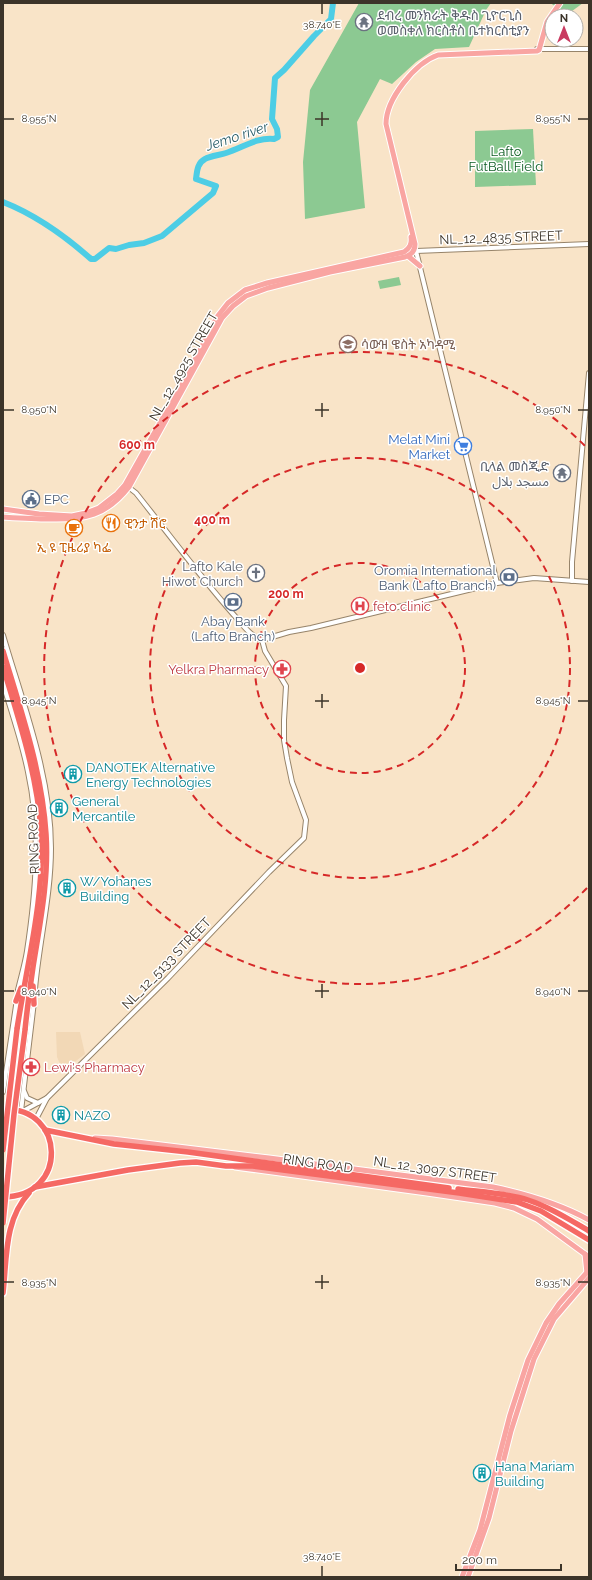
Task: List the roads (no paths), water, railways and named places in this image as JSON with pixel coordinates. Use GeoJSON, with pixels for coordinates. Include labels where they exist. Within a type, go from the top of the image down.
{"type":"FeatureCollection","features":[{"type":"Feature","properties":{"kind":"highway","name":"RING ROAD"},"geometry":{"type":"LineString","coordinates":[[3,651],[37,768],[42,794],[46,835],[45,891],[24,1030],[3,1223]]}},
{"type":"Feature","properties":{"kind":"highway","name":"RING ROAD"},"geometry":{"type":"LineString","coordinates":[[3,667],[26,745],[36,790],[41,830],[41,863],[38,906],[17,1029],[3,1150]]}},
{"type":"Feature","properties":{"kind":"highway"},"geometry":{"type":"LineString","coordinates":[[16,1001],[26,970]]}},
{"type":"Feature","properties":{"kind":"highway"},"geometry":{"type":"LineString","coordinates":[[33,970],[34,1004]]}},
{"type":"Feature","properties":{"kind":"highway"},"geometry":{"type":"LineString","coordinates":[[3,1109],[22,1111],[36,1119],[45,1130],[51,1144],[51,1163],[47,1172],[18,1207],[11,1224],[3,1293]]}},
{"type":"Feature","properties":{"kind":"highway","name":"RING ROAD"},"geometry":{"type":"LineString","coordinates":[[45,1130],[114,1144],[188,1152],[517,1197],[529,1200],[556,1212],[589,1231]]}},
{"type":"Feature","properties":{"kind":"highway","name":"RING ROAD"},"geometry":{"type":"LineString","coordinates":[[3,1197],[12,1197],[33,1189],[128,1170],[196,1162],[226,1166],[236,1165],[262,1167],[517,1202],[541,1211],[589,1240]]}},
{"type":"Feature","properties":{"kind":"main road"},"geometry":{"type":"LineString","coordinates":[[537,49],[544,24],[557,3]]}},
{"type":"Feature","properties":{"kind":"main road"},"geometry":{"type":"LineString","coordinates":[[537,49],[547,22],[560,3]]}},
{"type":"Feature","properties":{"kind":"main road"},"geometry":{"type":"LineString","coordinates":[[420,266],[407,253],[410,246],[411,236],[385,128],[384,119],[388,104],[400,83],[430,57],[441,52],[537,49]]}},
{"type":"Feature","properties":{"kind":"main road"},"geometry":{"type":"LineString","coordinates":[[415,251],[415,244],[386,119],[396,94],[405,82],[430,57]]}},
{"type":"Feature","properties":{"kind":"main road","name":"NL_12_4925 STREET"},"geometry":{"type":"LineString","coordinates":[[3,517],[30,519],[85,518],[96,514],[120,497],[188,373],[211,327],[228,303],[244,290],[255,286],[415,251]]}},
{"type":"Feature","properties":{"kind":"main road","name":"NL_12_4925 STREET"},"geometry":{"type":"LineString","coordinates":[[3,509],[72,516],[99,508],[127,486]]}},
{"type":"Feature","properties":{"kind":"main road","name":"NL_12_3097 STREET"},"geometry":{"type":"LineString","coordinates":[[90,1138],[112,1139],[262,1157],[493,1187],[529,1195],[589,1220]]}},
{"type":"Feature","properties":{"kind":"main road"},"geometry":{"type":"LineString","coordinates":[[226,1166],[495,1203],[514,1208],[538,1219],[587,1256],[588,1273],[560,1304],[546,1324],[535,1344],[501,1443],[487,1517],[468,1577]]}},
{"type":"Feature","properties":{"kind":"main road"},"geometry":{"type":"LineString","coordinates":[[462,1577],[487,1517]]}},
{"type":"Feature","properties":{"kind":"street"},"geometry":{"type":"LineString","coordinates":[[537,49],[589,49]]}},
{"type":"Feature","properties":{"kind":"street","name":"NL_12_4835 STREET"},"geometry":{"type":"LineString","coordinates":[[415,251],[589,244]]}},
{"type":"Feature","properties":{"kind":"street"},"geometry":{"type":"LineString","coordinates":[[415,251],[420,266],[496,583]]}},
{"type":"Feature","properties":{"kind":"street"},"geometry":{"type":"LineString","coordinates":[[572,581],[572,562],[589,373]]}},
{"type":"Feature","properties":{"kind":"street"},"geometry":{"type":"LineString","coordinates":[[127,486],[136,493],[210,588],[253,635],[262,640],[289,632],[496,583],[534,578],[589,582]]}},
{"type":"Feature","properties":{"kind":"street"},"geometry":{"type":"LineString","coordinates":[[3,635],[33,736],[47,798],[51,846],[48,904],[23,1089],[22,1111],[47,1098]]}},
{"type":"Feature","properties":{"kind":"street","name":"NL_12_5133 STREET"},"geometry":{"type":"LineString","coordinates":[[47,1098],[168,978],[269,872],[304,838],[306,820],[292,782],[287,758],[284,720],[286,686],[265,651],[262,640]]}},
{"type":"Feature","properties":{"kind":"street"},"geometry":{"type":"LineString","coordinates":[[3,684],[28,772],[36,828],[36,879],[34,903],[27,951],[16,1001],[3,1092]]}},
{"type":"Feature","properties":{"kind":"street"},"geometry":{"type":"LineString","coordinates":[[23,1089],[27,1098],[38,1103]]}},
{"type":"Feature","properties":{"kind":"street"},"geometry":{"type":"LineString","coordinates":[[36,1119],[47,1098]]}},
{"type":"Feature","properties":{"kind":"waterway","name":"Jemo river"},"geometry":{"type":"LineString","coordinates":[[3,202],[27,213],[49,226],[91,259],[95,259],[109,248],[116,249],[144,243],[162,236],[213,193],[216,186],[196,179],[198,168],[202,161],[256,141],[274,139],[278,137],[277,129],[272,119],[275,78],[331,19],[333,3]]}},
{"type":"Feature","properties":{"kind":"place","name":"ደብረ መንክራት ቅዱስ ጊዮርጊስ ወመስቀለ ክርስቶስ ቤተክርስቲያን"},"geometry":{"type":"Point","coordinates":[364,22]}},
{"type":"Feature","properties":{"kind":"place","name":"ሳውዝ ዌስት አካዳሚ"},"geometry":{"type":"Point","coordinates":[348,344]}},
{"type":"Feature","properties":{"kind":"place","name":"Melat Mini Market"},"geometry":{"type":"Point","coordinates":[463,446]}},
{"type":"Feature","properties":{"kind":"place","name":"ቢላል መስጂድ مسجد بلال"},"geometry":{"type":"Point","coordinates":[562,473]}},
{"type":"Feature","properties":{"kind":"place","name":"EPC"},"geometry":{"type":"Point","coordinates":[31,499]}},
{"type":"Feature","properties":{"kind":"place","name":"ዊንታ ሽሮ"},"geometry":{"type":"Point","coordinates":[111,523]}},
{"type":"Feature","properties":{"kind":"place","name":"ኢ ዩ ፒዜሪያ ካፌ"},"geometry":{"type":"Point","coordinates":[74,528]}},
{"type":"Feature","properties":{"kind":"place","name":"Lafto Kale Hiwot Church"},"geometry":{"type":"Point","coordinates":[256,573]}},
{"type":"Feature","properties":{"kind":"place","name":"Oromia International Bank (Lafto Branch)"},"geometry":{"type":"Point","coordinates":[509,577]}},
{"type":"Feature","properties":{"kind":"place","name":"Abay Bank (Lafto Branch)"},"geometry":{"type":"Point","coordinates":[233,602]}},
{"type":"Feature","properties":{"kind":"place","name":"feto clinic"},"geometry":{"type":"Point","coordinates":[360,606]}},
{"type":"Feature","properties":{"kind":"place","name":"Yelkra Pharmacy"},"geometry":{"type":"Point","coordinates":[282,669]}},
{"type":"Feature","properties":{"kind":"place","name":"DANOTEK Alternative Energy Technologies"},"geometry":{"type":"Point","coordinates":[73,774]}},
{"type":"Feature","properties":{"kind":"place","name":"General Mercantile"},"geometry":{"type":"Point","coordinates":[59,808]}},
{"type":"Feature","properties":{"kind":"place","name":"W/Yohanes Building"},"geometry":{"type":"Point","coordinates":[67,888]}},
{"type":"Feature","properties":{"kind":"place","name":"Lewi's Pharmacy"},"geometry":{"type":"Point","coordinates":[31,1067]}},
{"type":"Feature","properties":{"kind":"place","name":"NAZO"},"geometry":{"type":"Point","coordinates":[61,1115]}},
{"type":"Feature","properties":{"kind":"place","name":"Hana Mariam Building"},"geometry":{"type":"Point","coordinates":[482,1473]}},
{"type":"Feature","properties":{"kind":"park label","name":"Lafto FutBall Field"},"geometry":{"type":"Point","coordinates":[506,158]}}]}
